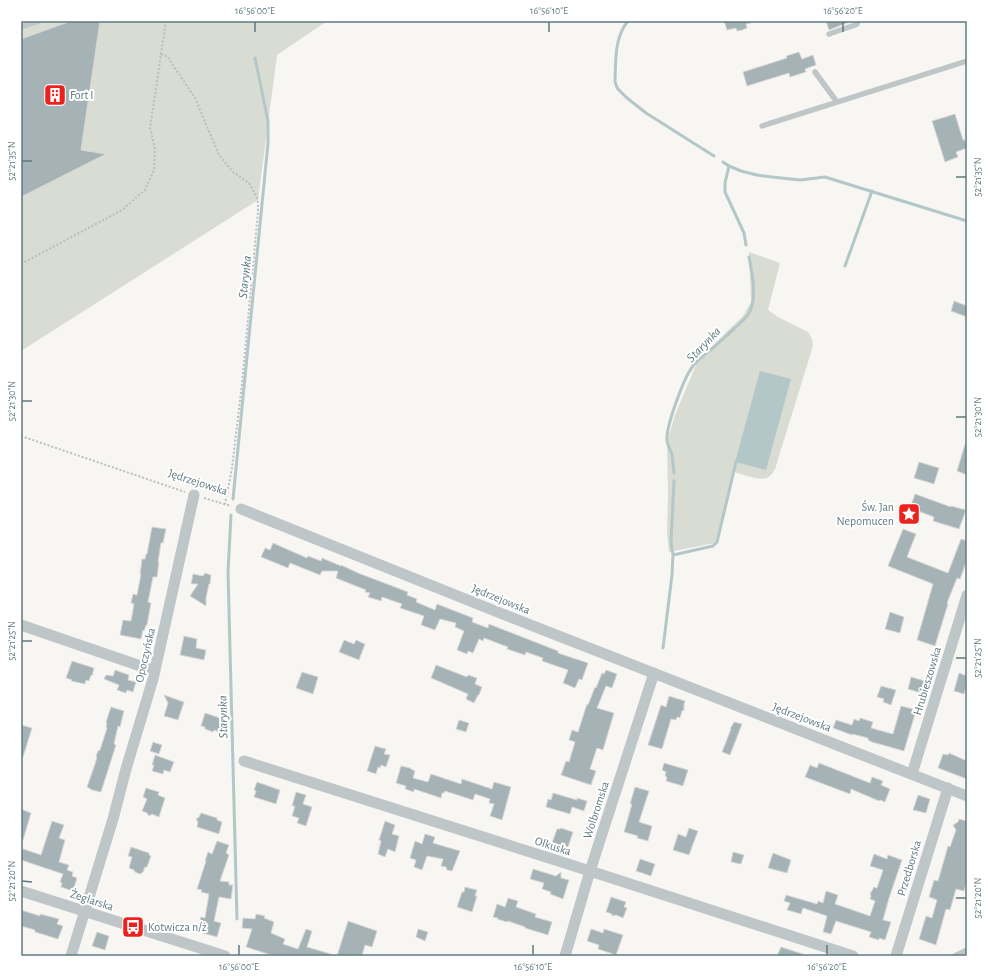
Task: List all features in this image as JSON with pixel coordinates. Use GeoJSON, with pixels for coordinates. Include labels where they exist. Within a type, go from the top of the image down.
{"type":"FeatureCollection","features":[{"type":"Feature","properties":{"kind":"street","name":"Opoczyńska"},"geometry":{"type":"LineString","coordinates":[[71,956],[113,819],[155,671],[194,494]]}},
{"type":"Feature","properties":{"kind":"street","name":"Jędrzejowska"},"geometry":{"type":"LineString","coordinates":[[242,509],[967,796]]}},
{"type":"Feature","properties":{"kind":"street","name":"Hrubieszowska"},"geometry":{"type":"LineString","coordinates":[[912,774],[963,623],[967,596]]}},
{"type":"Feature","properties":{"kind":"street"},"geometry":{"type":"LineString","coordinates":[[21,625],[155,671]]}},
{"type":"Feature","properties":{"kind":"street","name":"Wolbromska"},"geometry":{"type":"LineString","coordinates":[[565,956],[590,871],[654,673]]}},
{"type":"Feature","properties":{"kind":"street","name":"Olkuska"},"geometry":{"type":"LineString","coordinates":[[244,761],[853,956]]}},
{"type":"Feature","properties":{"kind":"street","name":"Przedborska"},"geometry":{"type":"LineString","coordinates":[[896,956],[948,788]]}},
{"type":"Feature","properties":{"kind":"street","name":"Żeglarska"},"geometry":{"type":"LineString","coordinates":[[21,891],[225,956]]}},
{"type":"Feature","properties":{"kind":"lane"},"geometry":{"type":"LineString","coordinates":[[21,27],[39,21]]}},
{"type":"Feature","properties":{"kind":"lane"},"geometry":{"type":"LineString","coordinates":[[828,34],[855,25],[858,21]]}},
{"type":"Feature","properties":{"kind":"lane"},"geometry":{"type":"LineString","coordinates":[[762,126],[967,61]]}},
{"type":"Feature","properties":{"kind":"lane"},"geometry":{"type":"LineString","coordinates":[[815,72],[837,102]]}},
{"type":"Feature","properties":{"kind":"lane"},"geometry":{"type":"LineString","coordinates":[[955,956],[967,950]]}},
{"type":"Feature","properties":{"kind":"path"},"geometry":{"type":"LineString","coordinates":[[21,264],[122,210],[144,190],[154,170],[155,149],[150,128],[166,21]]}},
{"type":"Feature","properties":{"kind":"path"},"geometry":{"type":"LineString","coordinates":[[161,54],[168,57],[195,98],[219,155],[233,172],[249,183],[258,203],[242,384],[226,504]]}},
{"type":"Feature","properties":{"kind":"path","name":"Jędrzejowska"},"geometry":{"type":"LineString","coordinates":[[21,436],[242,509]]}},
{"type":"Feature","properties":{"kind":"shaded area"},"geometry":{"type":"Polygon","coordinates":[[[21,21],[327,21],[277,55],[258,200],[21,351],[21,21]]]}},
{"type":"Feature","properties":{"kind":"shaded area"},"geometry":{"type":"Polygon","coordinates":[[[749,252],[780,263],[768,310],[778,317],[808,332],[812,339],[813,346],[775,469],[771,476],[759,479],[734,472],[715,543],[669,552],[667,533],[667,442],[675,415],[698,360],[743,316],[751,302],[749,252]]]}},
{"type":"Feature","properties":{"kind":"shaded area"},"geometry":{"type":"Polygon","coordinates":[[[760,371],[791,379],[766,470],[735,462],[760,371]]]}},
{"type":"Feature","properties":{"kind":"building","name":"Fort I"},"geometry":{"type":"Polygon","coordinates":[[[71,21],[100,21],[81,150],[106,154],[21,197],[21,39],[71,21]]]}},
{"type":"Feature","properties":{"kind":"building"},"geometry":{"type":"Polygon","coordinates":[[[724,21],[751,21],[751,23],[746,24],[747,28],[737,31],[736,28],[727,30],[724,21]]]}},
{"type":"Feature","properties":{"kind":"building"},"geometry":{"type":"Polygon","coordinates":[[[826,21],[852,21],[829,30],[826,21]]]}},
{"type":"Feature","properties":{"kind":"building"},"geometry":{"type":"Polygon","coordinates":[[[799,52],[802,59],[813,55],[816,65],[805,69],[806,72],[790,77],[789,73],[747,86],[743,72],[787,58],[786,56],[799,52]]]}},
{"type":"Feature","properties":{"kind":"building"},"geometry":{"type":"Polygon","coordinates":[[[955,114],[967,148],[956,152],[958,157],[945,162],[932,121],[955,114]]]}},
{"type":"Feature","properties":{"kind":"building"},"geometry":{"type":"Polygon","coordinates":[[[954,301],[967,306],[967,317],[951,311],[954,301]]]}},
{"type":"Feature","properties":{"kind":"building"},"geometry":{"type":"Polygon","coordinates":[[[965,444],[967,444],[967,475],[957,471],[965,444]]]}},
{"type":"Feature","properties":{"kind":"building"},"geometry":{"type":"Polygon","coordinates":[[[919,462],[939,468],[934,484],[914,478],[919,462]]]}},
{"type":"Feature","properties":{"kind":"building"},"geometry":{"type":"Polygon","coordinates":[[[915,494],[951,507],[966,510],[959,529],[933,521],[934,517],[910,508],[915,494]]]}},
{"type":"Feature","properties":{"kind":"building"},"geometry":{"type":"Polygon","coordinates":[[[152,527],[166,529],[163,543],[161,543],[157,577],[153,577],[148,602],[151,603],[147,625],[144,631],[143,630],[141,639],[120,635],[123,620],[131,621],[134,604],[131,603],[133,594],[137,595],[142,559],[145,559],[147,554],[152,527]]]}},
{"type":"Feature","properties":{"kind":"building"},"geometry":{"type":"Polygon","coordinates":[[[903,529],[916,534],[907,557],[948,573],[961,539],[967,541],[967,560],[960,579],[957,578],[947,603],[948,604],[935,646],[917,640],[933,584],[888,566],[903,529]]]}},
{"type":"Feature","properties":{"kind":"building"},"geometry":{"type":"Polygon","coordinates":[[[273,543],[307,558],[308,556],[321,561],[322,558],[408,592],[407,595],[417,599],[416,602],[435,610],[437,604],[473,618],[472,622],[488,628],[489,624],[558,651],[558,653],[588,663],[582,680],[579,679],[575,688],[563,683],[568,670],[542,661],[543,658],[526,652],[525,655],[507,649],[508,647],[484,638],[483,641],[479,639],[473,653],[468,651],[467,654],[457,650],[464,631],[455,627],[456,623],[440,619],[435,630],[421,625],[424,616],[400,608],[402,604],[382,597],[381,601],[368,597],[370,593],[365,592],[366,590],[336,578],[338,571],[322,571],[320,575],[290,563],[288,568],[261,557],[265,548],[270,550],[273,543]]]}},
{"type":"Feature","properties":{"kind":"building"},"geometry":{"type":"Polygon","coordinates":[[[205,573],[211,575],[206,598],[206,606],[190,596],[198,584],[191,584],[193,574],[203,576],[205,573]]]}},
{"type":"Feature","properties":{"kind":"building"},"geometry":{"type":"Polygon","coordinates":[[[890,612],[904,617],[900,633],[885,629],[890,612]]]}},
{"type":"Feature","properties":{"kind":"building"},"geometry":{"type":"Polygon","coordinates":[[[184,636],[197,639],[196,648],[206,650],[204,660],[180,655],[184,636]]]}},
{"type":"Feature","properties":{"kind":"building"},"geometry":{"type":"Polygon","coordinates":[[[344,640],[354,644],[356,640],[365,644],[359,660],[339,652],[344,640]]]}},
{"type":"Feature","properties":{"kind":"building"},"geometry":{"type":"Polygon","coordinates":[[[72,661],[94,668],[92,676],[91,675],[89,681],[86,680],[85,684],[71,681],[72,680],[66,678],[72,661]]]}},
{"type":"Feature","properties":{"kind":"building"},"geometry":{"type":"Polygon","coordinates":[[[436,665],[467,677],[468,675],[477,678],[475,684],[482,687],[474,703],[466,699],[468,694],[431,678],[436,665]]]}},
{"type":"Feature","properties":{"kind":"building"},"geometry":{"type":"Polygon","coordinates":[[[115,670],[129,675],[128,680],[136,682],[133,692],[127,690],[126,693],[117,690],[119,685],[104,679],[106,675],[113,676],[115,670]]]}},
{"type":"Feature","properties":{"kind":"building"},"geometry":{"type":"Polygon","coordinates":[[[606,670],[617,674],[612,688],[606,686],[597,708],[614,713],[603,750],[597,748],[590,769],[596,771],[591,785],[561,775],[566,761],[569,762],[575,742],[569,740],[572,730],[578,732],[587,704],[588,705],[602,673],[604,674],[606,670]]]}},
{"type":"Feature","properties":{"kind":"building"},"geometry":{"type":"Polygon","coordinates":[[[302,672],[318,677],[313,694],[296,688],[302,672]]]}},
{"type":"Feature","properties":{"kind":"building"},"geometry":{"type":"Polygon","coordinates":[[[959,673],[967,676],[964,694],[954,691],[959,673]]]}},
{"type":"Feature","properties":{"kind":"building"},"geometry":{"type":"Polygon","coordinates":[[[911,677],[925,681],[921,693],[908,689],[911,677]]]}},
{"type":"Feature","properties":{"kind":"building"},"geometry":{"type":"Polygon","coordinates":[[[881,686],[896,690],[891,705],[883,702],[884,699],[877,697],[881,686]]]}},
{"type":"Feature","properties":{"kind":"building"},"geometry":{"type":"Polygon","coordinates":[[[164,695],[184,702],[178,720],[164,716],[168,703],[164,695]]]}},
{"type":"Feature","properties":{"kind":"building"},"geometry":{"type":"Polygon","coordinates":[[[669,696],[685,701],[684,710],[682,711],[680,718],[677,717],[676,720],[671,719],[662,749],[648,745],[661,705],[666,707],[669,696]]]}},
{"type":"Feature","properties":{"kind":"building"},"geometry":{"type":"Polygon","coordinates":[[[901,706],[913,709],[911,713],[915,714],[904,751],[872,742],[868,740],[868,738],[852,735],[833,728],[836,720],[852,725],[854,719],[859,721],[860,718],[873,722],[871,728],[893,734],[901,706]]]}},
{"type":"Feature","properties":{"kind":"building"},"geometry":{"type":"Polygon","coordinates":[[[111,707],[124,711],[120,727],[118,726],[114,744],[116,745],[101,792],[87,787],[95,764],[96,756],[100,750],[107,728],[106,722],[111,707]]]}},
{"type":"Feature","properties":{"kind":"building"},"geometry":{"type":"Polygon","coordinates":[[[205,713],[223,719],[219,732],[214,730],[213,732],[201,726],[205,713]]]}},
{"type":"Feature","properties":{"kind":"building"},"geometry":{"type":"Polygon","coordinates":[[[459,720],[469,723],[466,732],[456,729],[459,720]]]}},
{"type":"Feature","properties":{"kind":"building"},"geometry":{"type":"Polygon","coordinates":[[[734,722],[742,724],[730,755],[722,752],[734,722]]]}},
{"type":"Feature","properties":{"kind":"building"},"geometry":{"type":"Polygon","coordinates":[[[21,725],[32,728],[23,757],[21,757],[21,725]]]}},
{"type":"Feature","properties":{"kind":"building"},"geometry":{"type":"Polygon","coordinates":[[[153,742],[162,745],[159,754],[150,751],[153,742]]]}},
{"type":"Feature","properties":{"kind":"building"},"geometry":{"type":"Polygon","coordinates":[[[375,746],[386,749],[384,754],[390,755],[386,767],[381,765],[380,768],[378,767],[376,774],[367,771],[375,746]]]}},
{"type":"Feature","properties":{"kind":"building"},"geometry":{"type":"Polygon","coordinates":[[[949,753],[967,761],[967,779],[938,768],[943,754],[948,755],[949,753]]]}},
{"type":"Feature","properties":{"kind":"building"},"geometry":{"type":"Polygon","coordinates":[[[155,755],[174,762],[170,772],[164,770],[163,774],[152,771],[155,755]]]}},
{"type":"Feature","properties":{"kind":"building"},"geometry":{"type":"Polygon","coordinates":[[[664,763],[688,770],[683,786],[666,781],[666,772],[662,770],[664,763]]]}},
{"type":"Feature","properties":{"kind":"building"},"geometry":{"type":"Polygon","coordinates":[[[819,763],[870,783],[872,777],[883,781],[881,785],[890,789],[885,802],[879,801],[851,789],[850,794],[805,777],[810,765],[817,768],[819,763]]]}},
{"type":"Feature","properties":{"kind":"building"},"geometry":{"type":"Polygon","coordinates":[[[401,766],[415,771],[413,778],[428,782],[431,774],[461,784],[462,779],[492,789],[494,782],[511,787],[502,820],[490,816],[494,804],[489,803],[490,799],[475,794],[473,800],[445,791],[442,793],[441,798],[414,789],[414,792],[405,789],[406,786],[396,783],[401,766]]]}},
{"type":"Feature","properties":{"kind":"building"},"geometry":{"type":"Polygon","coordinates":[[[257,782],[280,790],[276,804],[254,797],[256,791],[254,790],[257,782]]]}},
{"type":"Feature","properties":{"kind":"building"},"geometry":{"type":"Polygon","coordinates":[[[635,787],[649,791],[639,822],[652,826],[648,841],[624,832],[635,787]]]}},
{"type":"Feature","properties":{"kind":"building"},"geometry":{"type":"Polygon","coordinates":[[[146,788],[159,792],[158,795],[165,798],[159,817],[152,814],[149,816],[147,813],[142,811],[147,799],[143,797],[146,788]]]}},
{"type":"Feature","properties":{"kind":"building"},"geometry":{"type":"Polygon","coordinates":[[[296,792],[306,795],[303,804],[312,807],[306,826],[297,823],[299,818],[292,816],[295,806],[292,806],[296,792]]]}},
{"type":"Feature","properties":{"kind":"building"},"geometry":{"type":"Polygon","coordinates":[[[553,793],[577,800],[577,798],[587,801],[584,811],[572,807],[570,814],[546,807],[548,799],[551,800],[553,793]]]}},
{"type":"Feature","properties":{"kind":"building"},"geometry":{"type":"Polygon","coordinates":[[[918,795],[930,799],[926,813],[913,810],[918,795]]]}},
{"type":"Feature","properties":{"kind":"building"},"geometry":{"type":"Polygon","coordinates":[[[21,809],[31,813],[23,840],[21,839],[21,809]]]}},
{"type":"Feature","properties":{"kind":"building"},"geometry":{"type":"Polygon","coordinates":[[[201,813],[217,818],[217,820],[222,822],[219,834],[197,827],[198,822],[196,819],[201,813]]]}},
{"type":"Feature","properties":{"kind":"building"},"geometry":{"type":"Polygon","coordinates":[[[959,819],[967,821],[967,880],[964,891],[956,889],[950,910],[946,909],[936,945],[919,939],[926,916],[932,918],[937,900],[929,897],[934,880],[938,881],[948,846],[950,847],[956,830],[953,825],[958,822],[959,819]]]}},
{"type":"Feature","properties":{"kind":"building"},"geometry":{"type":"Polygon","coordinates":[[[52,821],[64,825],[59,838],[65,840],[59,862],[69,865],[67,870],[73,872],[72,876],[77,878],[73,891],[61,887],[62,883],[60,882],[63,874],[21,860],[23,849],[41,855],[52,821]]]}},
{"type":"Feature","properties":{"kind":"building"},"geometry":{"type":"Polygon","coordinates":[[[385,821],[395,825],[392,834],[399,836],[395,852],[388,849],[385,857],[378,854],[381,841],[379,840],[385,821]]]}},
{"type":"Feature","properties":{"kind":"building"},"geometry":{"type":"Polygon","coordinates":[[[561,828],[573,832],[568,847],[561,847],[552,843],[557,829],[561,828]]]}},
{"type":"Feature","properties":{"kind":"building"},"geometry":{"type":"Polygon","coordinates":[[[689,828],[698,831],[689,855],[673,850],[678,834],[686,837],[689,828]]]}},
{"type":"Feature","properties":{"kind":"building"},"geometry":{"type":"Polygon","coordinates":[[[425,834],[435,837],[433,843],[460,851],[452,871],[441,866],[443,859],[427,856],[422,870],[414,867],[416,860],[410,858],[415,841],[422,844],[425,834]]]}},
{"type":"Feature","properties":{"kind":"building"},"geometry":{"type":"Polygon","coordinates":[[[217,841],[229,845],[226,853],[229,855],[220,881],[229,882],[229,885],[233,885],[231,899],[219,897],[214,921],[221,923],[217,937],[199,932],[201,917],[205,918],[209,894],[201,892],[202,890],[197,889],[208,852],[212,854],[217,841]]]}},
{"type":"Feature","properties":{"kind":"building"},"geometry":{"type":"Polygon","coordinates":[[[131,847],[149,853],[151,856],[147,867],[145,867],[143,872],[140,874],[129,868],[132,857],[128,856],[131,847]]]}},
{"type":"Feature","properties":{"kind":"building"},"geometry":{"type":"Polygon","coordinates":[[[733,852],[744,855],[741,864],[731,862],[733,852]]]}},
{"type":"Feature","properties":{"kind":"building"},"geometry":{"type":"Polygon","coordinates":[[[773,853],[791,860],[787,873],[768,868],[773,853]]]}},
{"type":"Feature","properties":{"kind":"building"},"geometry":{"type":"Polygon","coordinates":[[[874,854],[887,859],[888,855],[902,860],[883,920],[891,922],[885,940],[869,937],[871,932],[836,921],[831,934],[823,932],[827,916],[803,908],[801,914],[787,910],[790,903],[784,901],[786,895],[817,904],[818,901],[823,903],[826,891],[838,895],[835,904],[870,916],[875,901],[870,899],[870,894],[874,887],[877,888],[883,870],[870,866],[874,854]]]}},
{"type":"Feature","properties":{"kind":"building"},"geometry":{"type":"Polygon","coordinates":[[[640,859],[655,864],[651,876],[636,871],[640,859]]]}},
{"type":"Feature","properties":{"kind":"building"},"geometry":{"type":"Polygon","coordinates":[[[533,869],[556,876],[561,872],[561,878],[569,880],[563,899],[542,889],[544,883],[530,879],[533,869]]]}},
{"type":"Feature","properties":{"kind":"building"},"geometry":{"type":"Polygon","coordinates":[[[465,887],[477,890],[475,896],[477,896],[472,912],[457,907],[465,887]]]}},
{"type":"Feature","properties":{"kind":"building"},"geometry":{"type":"Polygon","coordinates":[[[611,897],[626,902],[624,907],[627,908],[623,918],[616,915],[612,916],[612,914],[606,912],[611,897]]]}},
{"type":"Feature","properties":{"kind":"building"},"geometry":{"type":"Polygon","coordinates":[[[508,898],[518,901],[516,907],[536,914],[535,917],[552,922],[548,935],[493,917],[497,904],[505,907],[508,898]]]}},
{"type":"Feature","properties":{"kind":"building"},"geometry":{"type":"Polygon","coordinates":[[[21,910],[40,916],[40,914],[59,919],[57,924],[63,926],[58,939],[21,926],[21,910]]]}},
{"type":"Feature","properties":{"kind":"building"},"geometry":{"type":"Polygon","coordinates":[[[256,914],[265,916],[264,918],[274,922],[271,933],[285,939],[283,944],[298,949],[306,929],[312,931],[307,947],[331,954],[330,956],[274,956],[246,947],[252,929],[242,928],[243,918],[255,919],[256,914]]]}},
{"type":"Feature","properties":{"kind":"building"},"geometry":{"type":"Polygon","coordinates":[[[348,921],[377,931],[372,947],[365,945],[362,956],[337,956],[348,921]]]}},
{"type":"Feature","properties":{"kind":"building"},"geometry":{"type":"Polygon","coordinates":[[[418,929],[428,932],[425,941],[416,937],[418,929]]]}},
{"type":"Feature","properties":{"kind":"building"},"geometry":{"type":"Polygon","coordinates":[[[591,929],[603,933],[604,929],[623,935],[616,955],[598,949],[599,945],[587,941],[591,929]]]}},
{"type":"Feature","properties":{"kind":"building"},"geometry":{"type":"Polygon","coordinates":[[[97,932],[109,936],[105,950],[92,946],[97,932]]]}},
{"type":"Feature","properties":{"kind":"building"},"geometry":{"type":"Polygon","coordinates":[[[781,947],[803,954],[803,956],[777,956],[781,947]]]}},
{"type":"Feature","properties":{"kind":"waterway","name":"Starynka"},"geometry":{"type":"LineString","coordinates":[[628,21],[623,28],[618,42],[615,81],[618,89],[646,113],[714,156]]}},
{"type":"Feature","properties":{"kind":"waterway","name":"Starynka"},"geometry":{"type":"LineString","coordinates":[[233,499],[268,143],[268,121],[255,58]]}},
{"type":"Feature","properties":{"kind":"waterway","name":"Starynka"},"geometry":{"type":"LineString","coordinates":[[723,162],[729,166],[725,183],[725,192],[744,233],[746,245]]}},
{"type":"Feature","properties":{"kind":"waterway","name":"Starynka"},"geometry":{"type":"LineString","coordinates":[[729,166],[741,171],[772,177],[800,180],[825,177],[967,221]]}},
{"type":"Feature","properties":{"kind":"waterway"},"geometry":{"type":"LineString","coordinates":[[845,266],[872,191]]}},
{"type":"Feature","properties":{"kind":"waterway","name":"Starynka"},"geometry":{"type":"LineString","coordinates":[[674,473],[672,455],[667,440],[667,433],[676,402],[685,380],[695,363],[742,322],[750,311],[754,292],[749,257]]}},
{"type":"Feature","properties":{"kind":"waterway","name":"Starynka"},"geometry":{"type":"LineString","coordinates":[[673,555],[713,546],[717,542],[736,462]]}},
{"type":"Feature","properties":{"kind":"waterway","name":"Starynka"},"geometry":{"type":"LineString","coordinates":[[663,648],[672,575],[673,555],[671,542],[674,481]]}},
{"type":"Feature","properties":{"kind":"waterway","name":"Starynka"},"geometry":{"type":"LineString","coordinates":[[231,515],[228,572],[237,919]]}},
{"type":"Feature","properties":{"kind":"place","name":"Fort I"},"geometry":{"type":"Point","coordinates":[55,95]}},
{"type":"Feature","properties":{"kind":"place","name":"Św. Jan Nepomucen"},"geometry":{"type":"Point","coordinates":[909,514]}},
{"type":"Feature","properties":{"kind":"place","name":"Kotwicza n/ż"},"geometry":{"type":"Point","coordinates":[133,927]}}]}
